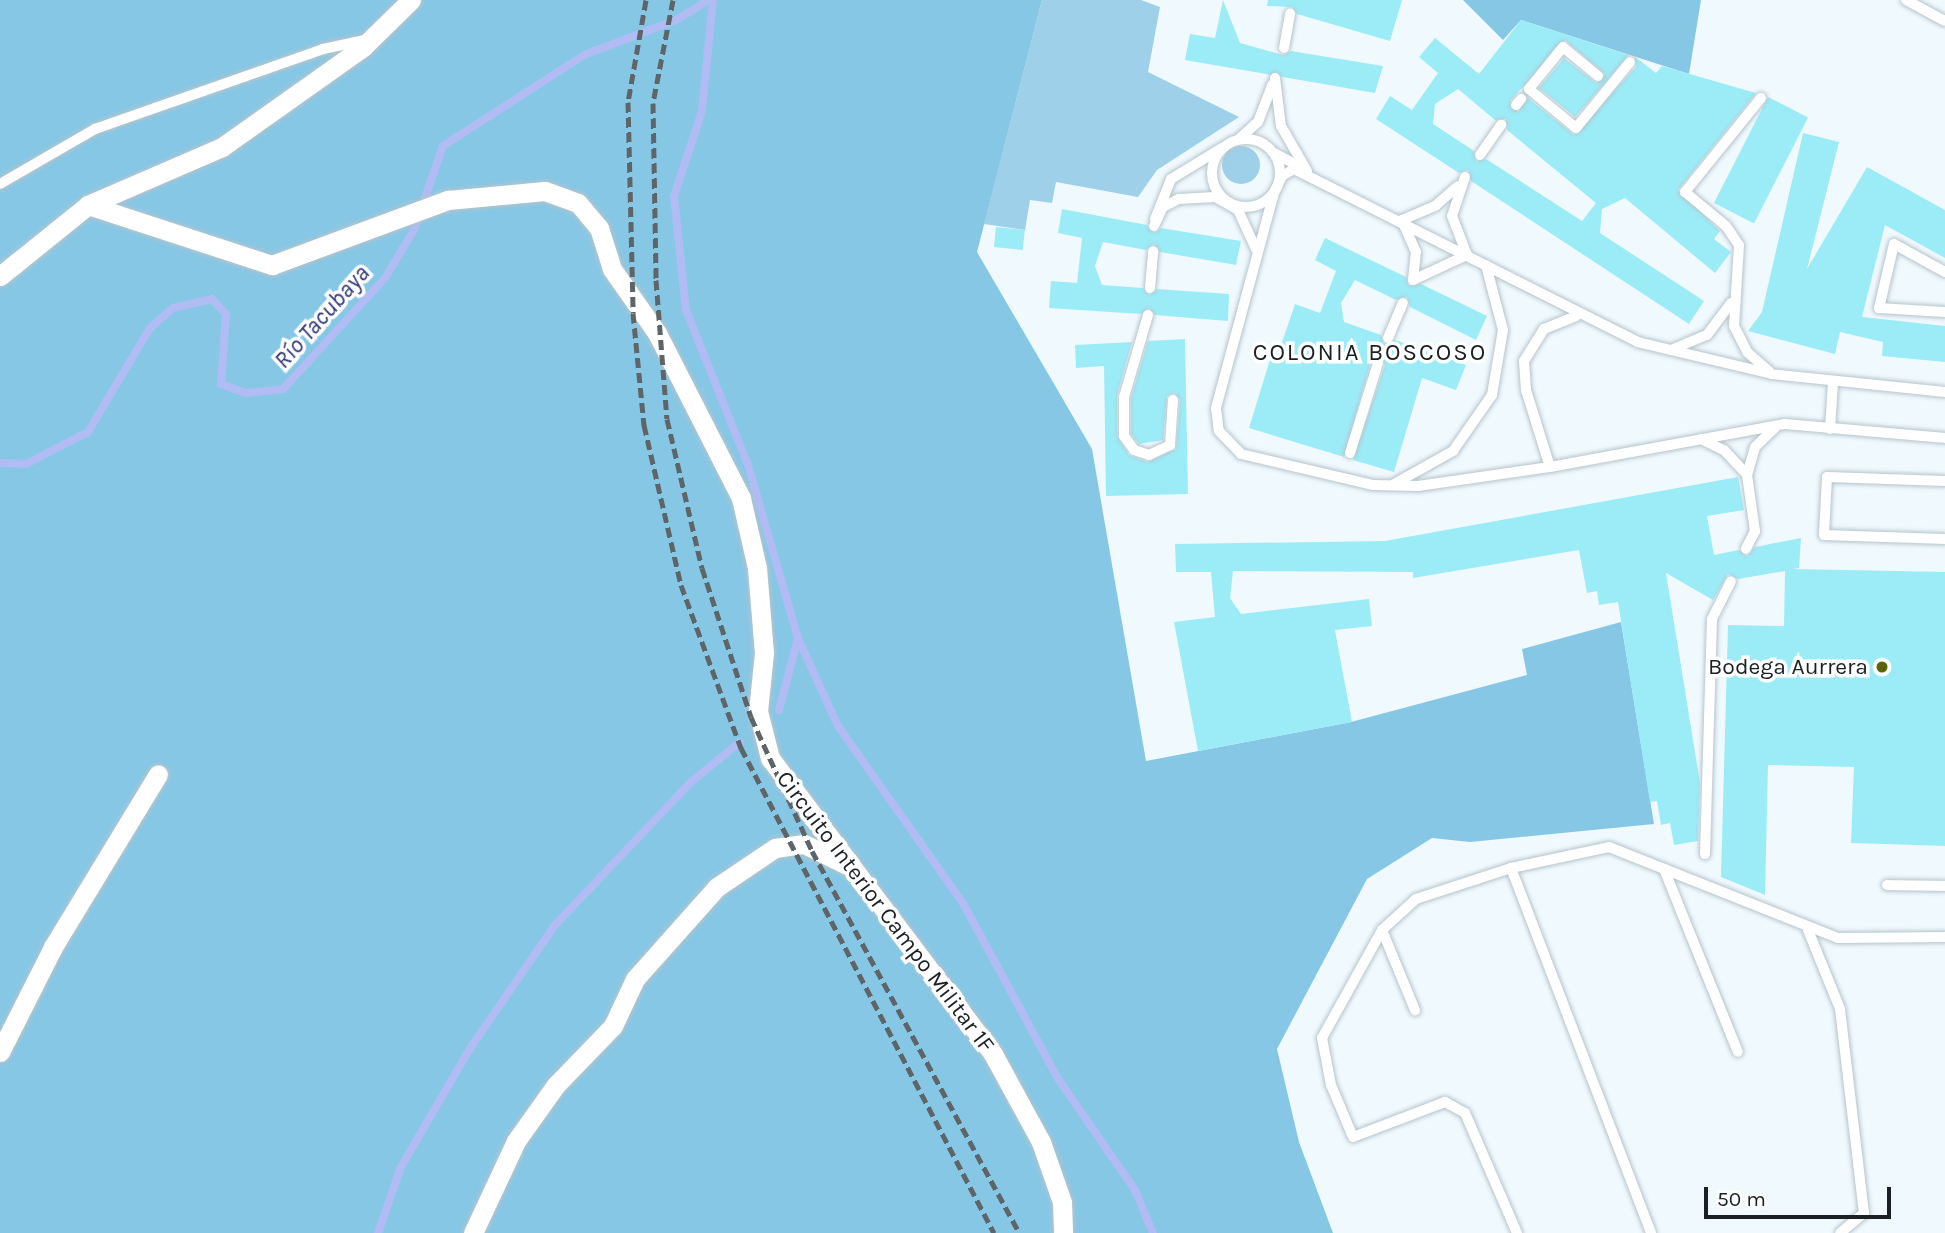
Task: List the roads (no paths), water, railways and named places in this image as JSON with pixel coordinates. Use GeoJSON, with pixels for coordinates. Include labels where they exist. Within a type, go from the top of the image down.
{"type":"FeatureCollection","features":[{"type":"Feature","properties":{"kind":"street"},"geometry":{"type":"LineString","coordinates":[[0,276],[88,205],[222,147],[371,39],[411,0]]}},
{"type":"Feature","properties":{"kind":"street","name":"Circuito Interior Campo Militar 1F"},"geometry":{"type":"LineString","coordinates":[[88,205],[272,265],[345,243],[448,200],[557,193],[578,203],[599,228],[612,269],[657,333],[748,521],[763,622],[758,711],[764,743],[779,773],[947,990],[1031,1116],[1062,1202],[1063,1233]]}},
{"type":"Feature","properties":{"kind":"street"},"geometry":{"type":"LineString","coordinates":[[0,1052],[53,947],[158,774]]}},
{"type":"Feature","properties":{"kind":"street"},"geometry":{"type":"LineString","coordinates":[[473,1233],[516,1141],[556,1085],[613,1026],[642,970],[717,887],[775,848],[804,844],[851,867]]}},
{"type":"Feature","properties":{"kind":"lane"},"geometry":{"type":"LineString","coordinates":[[1906,0],[1945,21]]}},
{"type":"Feature","properties":{"kind":"lane"},"geometry":{"type":"LineString","coordinates":[[1284,48],[1290,14]]}},
{"type":"Feature","properties":{"kind":"lane"},"geometry":{"type":"LineString","coordinates":[[0,184],[95,129],[323,49],[371,39]]}},
{"type":"Feature","properties":{"kind":"lane"},"geometry":{"type":"LineString","coordinates":[[1598,76],[1563,47],[1529,89],[1576,128],[1630,62]]}},
{"type":"Feature","properties":{"kind":"lane"},"geometry":{"type":"LineString","coordinates":[[1275,78],[1281,126],[1307,171],[1288,171],[1253,207],[1203,195],[1180,199],[1163,207],[1154,226],[1156,204],[1171,179],[1234,141],[1258,121],[1275,78]]}},
{"type":"Feature","properties":{"kind":"lane"},"geometry":{"type":"LineString","coordinates":[[1761,98],[1685,192],[1726,226],[1739,245],[1734,296],[1740,341],[1772,374]]}},
{"type":"Feature","properties":{"kind":"lane"},"geometry":{"type":"LineString","coordinates":[[1480,155],[1501,125]]}},
{"type":"Feature","properties":{"kind":"lane"},"geometry":{"type":"LineString","coordinates":[[1234,141],[1260,142],[1307,171],[1577,316],[1667,351],[1772,374],[1833,383],[1945,391]]}},
{"type":"Feature","properties":{"kind":"lane"},"geometry":{"type":"LineString","coordinates":[[1223,147],[1213,183],[1248,222],[1256,250]]}},
{"type":"Feature","properties":{"kind":"lane"},"geometry":{"type":"LineString","coordinates":[[1270,150],[1279,182],[1256,250],[1216,408],[1219,431],[1241,454],[1373,485],[1418,486],[1550,467],[1697,437],[1777,426],[1945,438]]}},
{"type":"Feature","properties":{"kind":"lane"},"geometry":{"type":"LineString","coordinates":[[1402,220],[1435,206],[1465,177],[1452,216],[1467,255]]}},
{"type":"Feature","properties":{"kind":"lane"},"geometry":{"type":"LineString","coordinates":[[1402,220],[1416,253],[1413,280],[1467,255]]}},
{"type":"Feature","properties":{"kind":"lane"},"geometry":{"type":"LineString","coordinates":[[1945,272],[1894,244],[1879,308],[1945,312]]}},
{"type":"Feature","properties":{"kind":"lane"},"geometry":{"type":"LineString","coordinates":[[1150,288],[1153,251]]}},
{"type":"Feature","properties":{"kind":"lane"},"geometry":{"type":"LineString","coordinates":[[1373,485],[1394,484],[1435,465],[1482,416],[1503,352],[1500,308],[1486,265]]}},
{"type":"Feature","properties":{"kind":"lane"},"geometry":{"type":"LineString","coordinates":[[1667,351],[1707,335],[1734,296]]}},
{"type":"Feature","properties":{"kind":"lane"},"geometry":{"type":"LineString","coordinates":[[1388,338],[1403,303]]}},
{"type":"Feature","properties":{"kind":"lane"},"geometry":{"type":"LineString","coordinates":[[1148,315],[1124,397],[1124,436],[1134,450],[1149,455],[1170,445],[1173,400]]}},
{"type":"Feature","properties":{"kind":"lane"},"geometry":{"type":"LineString","coordinates":[[1550,467],[1526,390],[1524,361],[1544,329],[1577,316]]}},
{"type":"Feature","properties":{"kind":"lane"},"geometry":{"type":"LineString","coordinates":[[1350,453],[1378,363]]}},
{"type":"Feature","properties":{"kind":"lane"},"geometry":{"type":"LineString","coordinates":[[1830,429],[1833,383]]}},
{"type":"Feature","properties":{"kind":"lane"},"geometry":{"type":"LineString","coordinates":[[1746,549],[1755,531],[1747,475],[1755,447],[1777,426]]}},
{"type":"Feature","properties":{"kind":"lane"},"geometry":{"type":"LineString","coordinates":[[1697,437],[1724,450],[1747,475]]}},
{"type":"Feature","properties":{"kind":"lane"},"geometry":{"type":"LineString","coordinates":[[1945,481],[1827,477],[1824,535],[1945,538]]}},
{"type":"Feature","properties":{"kind":"lane"},"geometry":{"type":"LineString","coordinates":[[1704,854],[1712,619],[1731,581]]}},
{"type":"Feature","properties":{"kind":"lane"},"geometry":{"type":"LineString","coordinates":[[1517,1233],[1465,1113],[1446,1102],[1353,1137],[1331,1085],[1322,1038],[1382,930],[1416,899],[1511,868],[1609,847],[1808,930],[1838,938],[1945,937]]}},
{"type":"Feature","properties":{"kind":"lane"},"geometry":{"type":"LineString","coordinates":[[1511,868],[1651,1233]]}},
{"type":"Feature","properties":{"kind":"lane"},"geometry":{"type":"LineString","coordinates":[[1664,869],[1738,1052]]}},
{"type":"Feature","properties":{"kind":"lane"},"geometry":{"type":"LineString","coordinates":[[1887,885],[1945,886]]}},
{"type":"Feature","properties":{"kind":"lane"},"geometry":{"type":"LineString","coordinates":[[1382,930],[1415,1010]]}},
{"type":"Feature","properties":{"kind":"lane"},"geometry":{"type":"LineString","coordinates":[[1808,930],[1840,1009],[1864,1213],[1840,1233]]}},
{"type":"Feature","properties":{"kind":"waterway","name":"Río Tacubaya"},"geometry":{"type":"LineString","coordinates":[[0,463],[26,464],[88,432],[150,328],[173,308],[212,299],[226,314],[221,384],[246,393],[283,389],[385,278],[414,230],[443,146],[584,55],[676,20],[709,0]]}},
{"type":"Feature","properties":{"kind":"waterway"},"geometry":{"type":"LineString","coordinates":[[713,0],[702,111],[674,196],[686,310],[748,465],[798,638],[838,726],[963,903],[1057,1077],[1135,1190],[1153,1233]]}},
{"type":"Feature","properties":{"kind":"waterway"},"geometry":{"type":"LineString","coordinates":[[779,710],[798,638]]}},
{"type":"Feature","properties":{"kind":"waterway"},"geometry":{"type":"LineString","coordinates":[[378,1233],[401,1167],[469,1050],[555,925],[691,782],[740,742]]}},
{"type":"Feature","properties":{"kind":"railway"},"geometry":{"type":"LineString","coordinates":[[646,0],[628,102],[633,313],[644,425],[681,585],[741,748],[994,1233]]}},
{"type":"Feature","properties":{"kind":"railway"},"geometry":{"type":"LineString","coordinates":[[673,0],[653,103],[656,280],[667,419],[702,568],[751,717],[812,851],[1019,1233]]}},
{"type":"Feature","properties":{"kind":"place","name":"Bodega Aurrera"},"geometry":{"type":"Point","coordinates":[1882,667]}},
{"type":"Feature","properties":{"kind":"district","name":"COLONIA BOSCOSO"},"geometry":{"type":"Point","coordinates":[1370,353]}}]}
